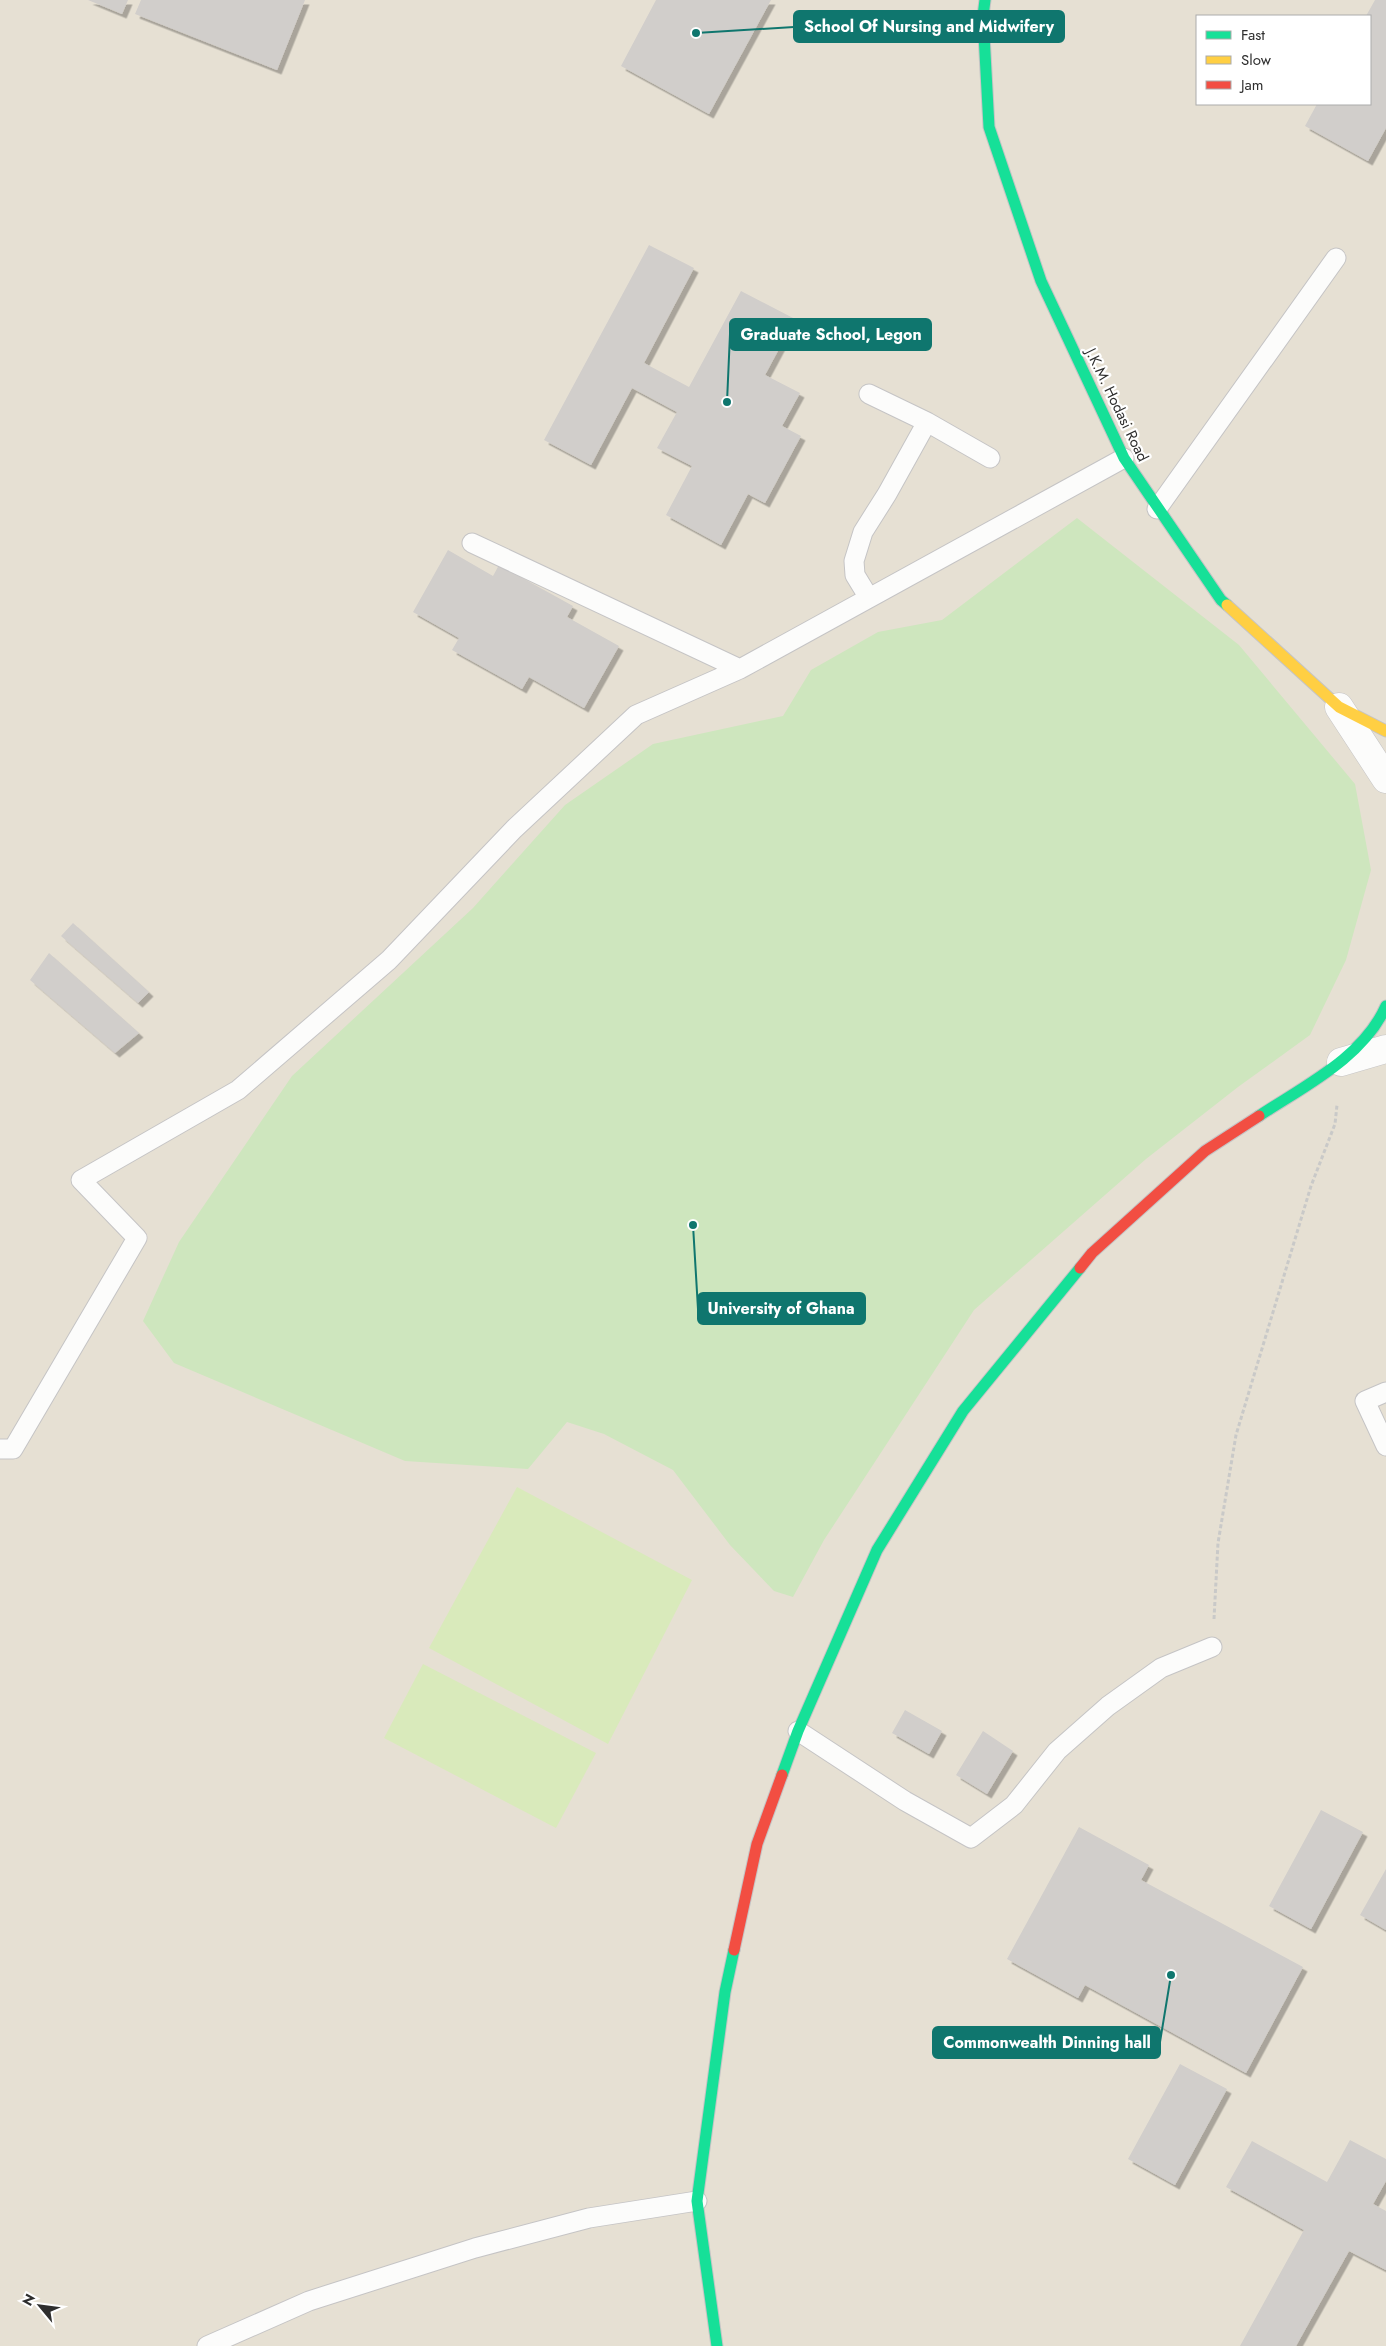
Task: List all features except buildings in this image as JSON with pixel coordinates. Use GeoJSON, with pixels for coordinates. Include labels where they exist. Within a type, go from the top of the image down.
{"type":"FeatureCollection","features":[{"type":"Feature","properties":{"kind":"street","name":"J.K.M. Hodasi Road"},"geometry":{"type":"LineString","coordinates":[[984,0],[983,16],[989,127],[1041,281],[1124,458],[1157,509],[1221,600],[1339,707],[1386,731]]}},
{"type":"Feature","properties":{"kind":"street"},"geometry":{"type":"LineString","coordinates":[[1339,707],[1386,779]]}},
{"type":"Feature","properties":{"kind":"street"},"geometry":{"type":"LineString","coordinates":[[717,2346],[697,2201],[725,1992],[757,1844],[798,1730],[877,1550],[963,1411],[1092,1253],[1205,1151],[1341,1062],[1379,1022],[1386,1006]]}},
{"type":"Feature","properties":{"kind":"street"},"geometry":{"type":"LineString","coordinates":[[1341,1062],[1386,1049]]}},
{"type":"Feature","properties":{"kind":"lane"},"geometry":{"type":"LineString","coordinates":[[1157,509],[1336,258]]}},
{"type":"Feature","properties":{"kind":"lane"},"geometry":{"type":"LineString","coordinates":[[869,394],[927,422],[990,458]]}},
{"type":"Feature","properties":{"kind":"lane"},"geometry":{"type":"LineString","coordinates":[[869,598],[855,575],[854,561],[863,532],[887,494],[927,422]]}},
{"type":"Feature","properties":{"kind":"lane"},"geometry":{"type":"LineString","coordinates":[[0,1449],[13,1449],[137,1238],[81,1180],[238,1090],[389,960],[514,829],[636,715],[740,668],[1124,458]]}},
{"type":"Feature","properties":{"kind":"lane"},"geometry":{"type":"LineString","coordinates":[[472,543],[740,668]]}},
{"type":"Feature","properties":{"kind":"lane"},"geometry":{"type":"LineString","coordinates":[[1386,1392],[1365,1401],[1386,1446]]}},
{"type":"Feature","properties":{"kind":"lane"},"geometry":{"type":"LineString","coordinates":[[798,1730],[905,1801],[971,1838],[1014,1805],[1057,1751],[1108,1706],[1161,1668],[1212,1647]]}},
{"type":"Feature","properties":{"kind":"lane"},"geometry":{"type":"LineString","coordinates":[[207,2346],[310,2301],[475,2248],[589,2218],[697,2201]]}},
{"type":"Feature","properties":{"kind":"path"},"geometry":{"type":"LineString","coordinates":[[1212,1647],[1218,1543],[1236,1435],[1311,1186],[1335,1124],[1341,1062]]}},
{"type":"Feature","properties":{"kind":"shaded area"},"geometry":{"type":"Polygon","coordinates":[[[0,0],[1386,0],[1386,2346],[0,2346],[0,0]]]}},
{"type":"Feature","properties":{"kind":"green space"},"geometry":{"type":"Polygon","coordinates":[[[1077,518],[1239,645],[1355,784],[1371,870],[1346,960],[1310,1035],[1238,1087],[1146,1159],[974,1310],[824,1540],[793,1597],[774,1591],[730,1545],[673,1470],[604,1434],[567,1422],[528,1469],[405,1461],[174,1363],[143,1321],[179,1242],[292,1076],[473,908],[565,805],[653,744],[783,716],[811,670],[878,632],[942,620],[1077,518]]]}},
{"type":"Feature","properties":{"kind":"green space"},"geometry":{"type":"Polygon","coordinates":[[[517,1487],[692,1580],[608,1744],[429,1648],[517,1487]]]}},
{"type":"Feature","properties":{"kind":"green space"},"geometry":{"type":"Polygon","coordinates":[[[423,1664],[596,1753],[556,1828],[384,1738],[423,1664]]]}},
{"type":"Feature","properties":{"kind":"traffic: fast"},"geometry":{"type":"LineString","coordinates":[[985,0],[983,16],[989,127],[1041,281],[1124,458],[1221,600],[1227,605]]}},
{"type":"Feature","properties":{"kind":"traffic: fast"},"geometry":{"type":"LineString","coordinates":[[1259,1116],[1313,1082],[1348,1056],[1376,1024],[1386,1006]]}},
{"type":"Feature","properties":{"kind":"traffic: fast"},"geometry":{"type":"LineString","coordinates":[[782,1775],[798,1731],[877,1550],[963,1411],[1080,1268]]}},
{"type":"Feature","properties":{"kind":"traffic: fast"},"geometry":{"type":"LineString","coordinates":[[717,2346],[697,2201],[725,1992],[734,1950]]}},
{"type":"Feature","properties":{"kind":"traffic: slow"},"geometry":{"type":"LineString","coordinates":[[1227,605],[1339,707],[1386,731]]}},
{"type":"Feature","properties":{"kind":"traffic: jam"},"geometry":{"type":"LineString","coordinates":[[1080,1268],[1092,1253],[1205,1151],[1259,1116]]}},
{"type":"Feature","properties":{"kind":"traffic: jam"},"geometry":{"type":"LineString","coordinates":[[734,1950],[757,1844],[782,1775]]}},
{"type":"Feature","properties":{"kind":"place","name":"School Of Nursing and Midwifery"},"geometry":{"type":"Point","coordinates":[696,33]}},
{"type":"Feature","properties":{"kind":"place","name":"Graduate School, Legon"},"geometry":{"type":"Point","coordinates":[727,402]}},
{"type":"Feature","properties":{"kind":"place","name":"University of Ghana"},"geometry":{"type":"Point","coordinates":[693,1225]}},
{"type":"Feature","properties":{"kind":"place","name":"Commonwealth Dinning hall"},"geometry":{"type":"Point","coordinates":[1171,1975]}}]}
